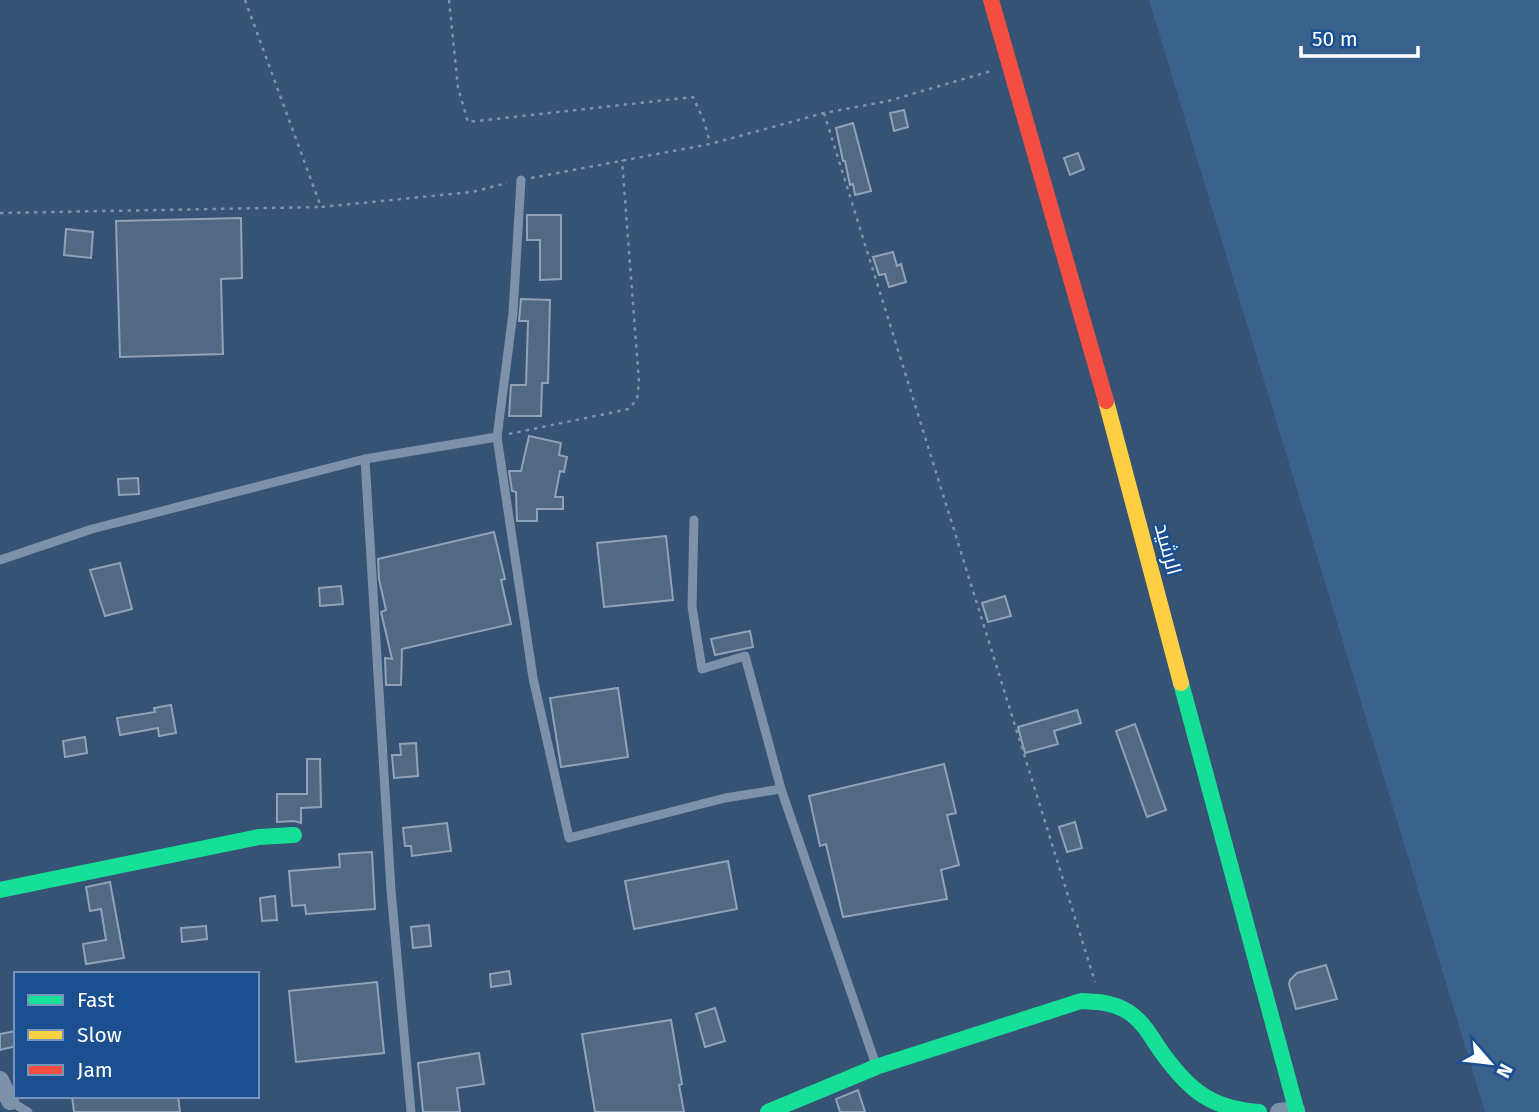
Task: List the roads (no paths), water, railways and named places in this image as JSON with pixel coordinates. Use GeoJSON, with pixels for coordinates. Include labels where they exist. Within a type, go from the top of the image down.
{"type":"FeatureCollection","features":[{"type":"Feature","properties":{"kind":"main road","name":"الرشيد"},"geometry":{"type":"LineString","coordinates":[[991,0],[1153,571],[1291,1111]]}},
{"type":"Feature","properties":{"kind":"main road"},"geometry":{"type":"LineString","coordinates":[[0,890],[259,837],[294,835]]}},
{"type":"Feature","properties":{"kind":"main road"},"geometry":{"type":"LineString","coordinates":[[768,1112],[876,1067],[1081,1001],[1101,1000],[1120,1006],[1134,1015],[1195,1092],[1233,1110],[1259,1112]]}},
{"type":"Feature","properties":{"kind":"street"},"geometry":{"type":"LineString","coordinates":[[0,1080],[10,1101]]}},
{"type":"Feature","properties":{"kind":"lane"},"geometry":{"type":"LineString","coordinates":[[521,180],[513,313],[497,437],[533,678],[569,838],[726,798],[781,789]]}},
{"type":"Feature","properties":{"kind":"lane"},"geometry":{"type":"LineString","coordinates":[[0,559],[92,529],[365,459],[497,437]]}},
{"type":"Feature","properties":{"kind":"lane"},"geometry":{"type":"LineString","coordinates":[[365,459],[391,890],[411,1112]]}},
{"type":"Feature","properties":{"kind":"lane"},"geometry":{"type":"LineString","coordinates":[[694,520],[692,607],[702,669],[745,656],[781,789],[876,1067]]}},
{"type":"Feature","properties":{"kind":"lane"},"geometry":{"type":"LineString","coordinates":[[10,1101],[28,1112]]}},
{"type":"Feature","properties":{"kind":"water"},"geometry":{"type":"Polygon","coordinates":[[[1149,0],[1539,0],[1539,1112],[1485,1112],[1149,0]]]}}]}
